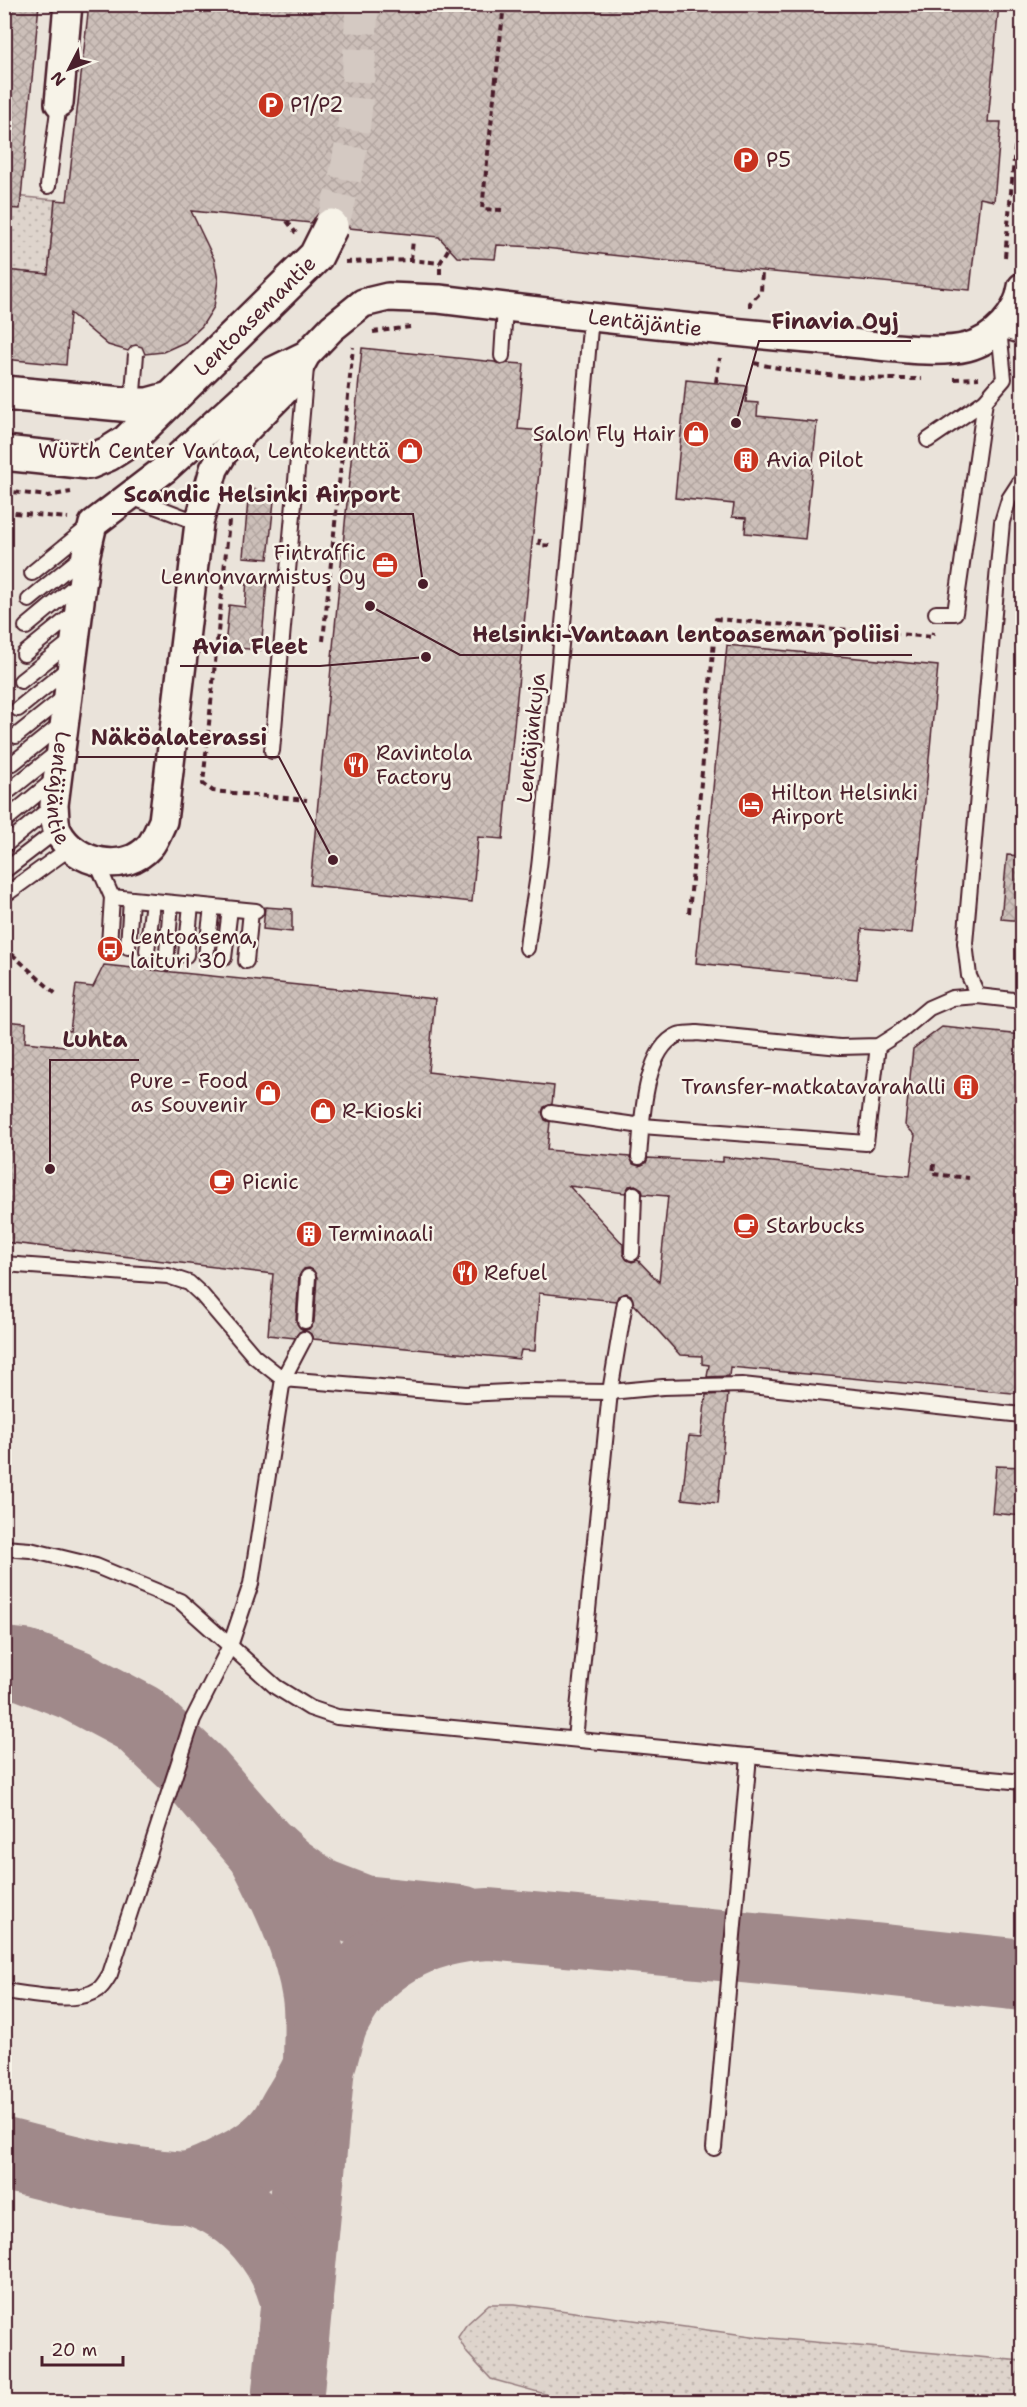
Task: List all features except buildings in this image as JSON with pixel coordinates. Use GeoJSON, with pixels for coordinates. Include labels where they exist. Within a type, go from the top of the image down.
{"type":"FeatureCollection","features":[{"type":"Feature","properties":{"kind":"main road","name":"Lentoasemantie"},"geometry":{"type":"LineString","coordinates":[[4,453],[89,462],[108,454],[148,405],[170,399],[316,256],[331,226]]}},
{"type":"Feature","properties":{"kind":"main road","name":"Lentoasemantie"},"geometry":{"type":"LineString","coordinates":[[4,393],[135,419]]}},
{"type":"Feature","properties":{"kind":"street"},"geometry":{"type":"LineString","coordinates":[[59,103],[68,4]]}},
{"type":"Feature","properties":{"kind":"street"},"geometry":{"type":"LineString","coordinates":[[1011,333],[1011,316],[1023,287]]}},
{"type":"Feature","properties":{"kind":"street","name":"Lentäjäntie"},"geometry":{"type":"LineString","coordinates":[[306,355],[271,372],[165,469],[93,524],[82,581],[57,778],[60,828],[82,858],[112,862],[135,858],[150,846],[163,821],[199,523],[207,487],[214,469],[224,452],[289,386],[306,355],[332,328],[363,303],[388,297],[439,299],[747,334],[946,351],[1011,333]]}},
{"type":"Feature","properties":{"kind":"lane"},"geometry":{"type":"LineString","coordinates":[[48,186],[59,103]]}},
{"type":"Feature","properties":{"kind":"lane"},"geometry":{"type":"LineString","coordinates":[[502,356],[505,307]]}},
{"type":"Feature","properties":{"kind":"lane","name":"Lentäjänkuja"},"geometry":{"type":"LineString","coordinates":[[527,948],[537,884],[553,733],[591,316]]}},
{"type":"Feature","properties":{"kind":"lane"},"geometry":{"type":"LineString","coordinates":[[928,440],[985,400],[1004,379],[1011,333]]}},
{"type":"Feature","properties":{"kind":"lane"},"geometry":{"type":"LineString","coordinates":[[135,419],[136,354]]}},
{"type":"Feature","properties":{"kind":"lane"},"geometry":{"type":"LineString","coordinates":[[272,752],[306,355]]}},
{"type":"Feature","properties":{"kind":"lane"},"geometry":{"type":"LineString","coordinates":[[936,613],[955,613],[985,400]]}},
{"type":"Feature","properties":{"kind":"lane"},"geometry":{"type":"LineString","coordinates":[[978,996],[969,976],[965,943],[1002,522],[1009,499],[1023,479]]}},
{"type":"Feature","properties":{"kind":"lane"},"geometry":{"type":"LineString","coordinates":[[131,497],[199,523]]}},
{"type":"Feature","properties":{"kind":"lane"},"geometry":{"type":"LineString","coordinates":[[32,573],[93,524]]}},
{"type":"Feature","properties":{"kind":"lane"},"geometry":{"type":"LineString","coordinates":[[29,600],[86,554]]}},
{"type":"Feature","properties":{"kind":"lane"},"geometry":{"type":"LineString","coordinates":[[26,627],[82,581]]}},
{"type":"Feature","properties":{"kind":"lane"},"geometry":{"type":"LineString","coordinates":[[24,654],[79,609]]}},
{"type":"Feature","properties":{"kind":"lane"},"geometry":{"type":"LineString","coordinates":[[21,681],[75,637]]}},
{"type":"Feature","properties":{"kind":"lane"},"geometry":{"type":"LineString","coordinates":[[18,709],[71,666]]}},
{"type":"Feature","properties":{"kind":"lane"},"geometry":{"type":"LineString","coordinates":[[16,736],[68,694]]}},
{"type":"Feature","properties":{"kind":"lane"},"geometry":{"type":"LineString","coordinates":[[13,763],[64,722]]}},
{"type":"Feature","properties":{"kind":"lane"},"geometry":{"type":"LineString","coordinates":[[10,790],[61,750]]}},
{"type":"Feature","properties":{"kind":"lane"},"geometry":{"type":"LineString","coordinates":[[8,818],[57,778]]}},
{"type":"Feature","properties":{"kind":"lane"},"geometry":{"type":"LineString","coordinates":[[5,845],[60,828]]}},
{"type":"Feature","properties":{"kind":"lane"},"geometry":{"type":"LineString","coordinates":[[4,870],[60,828]]}},
{"type":"Feature","properties":{"kind":"lane"},"geometry":{"type":"LineString","coordinates":[[9,892],[60,828]]}},
{"type":"Feature","properties":{"kind":"lane"},"geometry":{"type":"LineString","coordinates":[[96,861],[112,897],[109,945]]}},
{"type":"Feature","properties":{"kind":"lane"},"geometry":{"type":"LineString","coordinates":[[112,897],[254,911],[246,961]]}},
{"type":"Feature","properties":{"kind":"lane"},"geometry":{"type":"LineString","coordinates":[[128,947],[131,899]]}},
{"type":"Feature","properties":{"kind":"lane"},"geometry":{"type":"LineString","coordinates":[[147,951],[153,901]]}},
{"type":"Feature","properties":{"kind":"lane"},"geometry":{"type":"LineString","coordinates":[[167,952],[171,903]]}},
{"type":"Feature","properties":{"kind":"lane"},"geometry":{"type":"LineString","coordinates":[[186,955],[191,905]]}},
{"type":"Feature","properties":{"kind":"lane"},"geometry":{"type":"LineString","coordinates":[[206,956],[212,907]]}},
{"type":"Feature","properties":{"kind":"lane"},"geometry":{"type":"LineString","coordinates":[[224,958],[230,909]]}},
{"type":"Feature","properties":{"kind":"lane"},"geometry":{"type":"LineString","coordinates":[[639,1157],[651,1066],[659,1051],[677,1036],[697,1033],[840,1047],[878,1046],[900,1032],[929,1008],[951,998],[978,996],[1023,1000]]}},
{"type":"Feature","properties":{"kind":"lane"},"geometry":{"type":"LineString","coordinates":[[551,1113],[642,1126],[866,1143],[878,1046]]}},
{"type":"Feature","properties":{"kind":"lane"},"geometry":{"type":"LineString","coordinates":[[632,1253],[634,1194]]}},
{"type":"Feature","properties":{"kind":"lane"},"geometry":{"type":"LineString","coordinates":[[4,1263],[168,1276],[189,1283],[254,1356],[283,1379],[466,1394],[525,1391],[610,1392],[663,1387],[742,1385],[1023,1415]]}},
{"type":"Feature","properties":{"kind":"lane"},"geometry":{"type":"LineString","coordinates":[[305,1321],[308,1277]]}},
{"type":"Feature","properties":{"kind":"lane"},"geometry":{"type":"LineString","coordinates":[[575,1739],[610,1392],[625,1302]]}},
{"type":"Feature","properties":{"kind":"lane"},"geometry":{"type":"LineString","coordinates":[[4,1991],[61,1997],[83,1996],[100,1989],[110,1974],[193,1719],[230,1646],[251,1584],[283,1379],[304,1339]]}},
{"type":"Feature","properties":{"kind":"lane"},"geometry":{"type":"LineString","coordinates":[[4,1548],[30,1550],[96,1566],[180,1601],[276,1687],[310,1708],[337,1717],[1023,1782]]}},
{"type":"Feature","properties":{"kind":"lane"},"geometry":{"type":"LineString","coordinates":[[714,2148],[749,1756]]}},
{"type":"Feature","properties":{"kind":"path"},"geometry":{"type":"LineString","coordinates":[[502,210],[482,209],[504,4]]}},
{"type":"Feature","properties":{"kind":"path"},"geometry":{"type":"LineString","coordinates":[[1005,257],[1023,73]]}},
{"type":"Feature","properties":{"kind":"path"},"geometry":{"type":"LineString","coordinates":[[286,221],[298,236]]}},
{"type":"Feature","properties":{"kind":"path"},"geometry":{"type":"LineString","coordinates":[[411,260],[413,240]]}},
{"type":"Feature","properties":{"kind":"path"},"geometry":{"type":"LineString","coordinates":[[341,262],[411,260],[440,264],[449,248]]}},
{"type":"Feature","properties":{"kind":"path"},"geometry":{"type":"LineString","coordinates":[[323,641],[353,345]]}},
{"type":"Feature","properties":{"kind":"path"},"geometry":{"type":"LineString","coordinates":[[716,382],[720,358]]}},
{"type":"Feature","properties":{"kind":"path"},"geometry":{"type":"LineString","coordinates":[[4,491],[48,496],[79,489]]}},
{"type":"Feature","properties":{"kind":"path"},"geometry":{"type":"LineString","coordinates":[[230,514],[203,784],[213,791],[307,800]]}},
{"type":"Feature","properties":{"kind":"path"},"geometry":{"type":"LineString","coordinates":[[540,539],[539,545],[554,546]]}},
{"type":"Feature","properties":{"kind":"path"},"geometry":{"type":"LineString","coordinates":[[689,914],[716,619],[932,637]]}},
{"type":"Feature","properties":{"kind":"path"},"geometry":{"type":"LineString","coordinates":[[4,947],[57,995]]}},
{"type":"Feature","properties":{"kind":"path"},"geometry":{"type":"LineString","coordinates":[[4,1068],[9,1069],[4,1109]]}},
{"type":"Feature","properties":{"kind":"path"},"geometry":{"type":"LineString","coordinates":[[934,1164],[933,1174],[969,1178]]}},
{"type":"Feature","properties":{"kind":"shaded area"},"geometry":{"type":"Polygon","coordinates":[[[5,5],[1022,5],[1022,2402],[5,2402],[5,5]]]}},
{"type":"Feature","properties":{"kind":"shaded area"},"geometry":{"type":"Polygon","coordinates":[[[4,195],[55,200],[48,274],[5,270],[4,195]]]}},
{"type":"Feature","properties":{"kind":"shaded area"},"geometry":{"type":"Polygon","coordinates":[[[489,2304],[515,2304],[759,2337],[1022,2361],[1022,2402],[574,2402],[491,2379],[467,2353],[458,2337],[466,2325],[489,2304]]]}},
{"type":"Feature","properties":{"kind":"taxiway"},"geometry":{"type":"LineString","coordinates":[[4,1663],[24,1665],[75,1685],[139,1719],[196,1773],[262,1849],[284,1869],[319,1894],[363,1911],[461,1921]]}},
{"type":"Feature","properties":{"kind":"taxiway"},"geometry":{"type":"LineString","coordinates":[[264,1852],[290,1904],[304,1940],[318,1996],[319,2013],[319,2066],[287,2402]]}},
{"type":"Feature","properties":{"kind":"taxiway"},"geometry":{"type":"LineString","coordinates":[[4,2154],[111,2179],[167,2187],[192,2186],[218,2176],[259,2153],[284,2129],[315,2075],[334,2018],[362,1977],[398,1948],[419,1938],[464,1926],[489,1924],[875,1959],[1022,1975]]}},
{"type":"Feature","properties":{"kind":"taxiway"},"geometry":{"type":"LineString","coordinates":[[153,2185],[185,2188],[214,2197],[247,2220],[274,2250],[292,2286],[297,2305]]}},
{"type":"Feature","properties":{"kind":"tunnel"},"geometry":{"type":"LineString","coordinates":[[331,226],[346,172],[355,117],[362,4]]}},
{"type":"Feature","properties":{"kind":"place","name":"P1/P2"},"geometry":{"type":"Point","coordinates":[271,105]}},
{"type":"Feature","properties":{"kind":"place","name":"P5"},"geometry":{"type":"Point","coordinates":[746,160]}},
{"type":"Feature","properties":{"kind":"place","name":"Finavia Oyj"},"geometry":{"type":"Point","coordinates":[736,423]}},
{"type":"Feature","properties":{"kind":"place","name":"Salon Fly Hair"},"geometry":{"type":"Point","coordinates":[696,434]}},
{"type":"Feature","properties":{"kind":"place","name":"Würth Center Vantaa, Lentokenttä"},"geometry":{"type":"Point","coordinates":[410,451]}},
{"type":"Feature","properties":{"kind":"place","name":"Avia Pilot"},"geometry":{"type":"Point","coordinates":[746,460]}},
{"type":"Feature","properties":{"kind":"place","name":"Fintraffic Lennonvarmistus Oy"},"geometry":{"type":"Point","coordinates":[385,565]}},
{"type":"Feature","properties":{"kind":"place","name":"Scandic Helsinki Airport"},"geometry":{"type":"Point","coordinates":[423,584]}},
{"type":"Feature","properties":{"kind":"place","name":"Helsinki-Vantaan lentoaseman poliisi"},"geometry":{"type":"Point","coordinates":[370,606]}},
{"type":"Feature","properties":{"kind":"place","name":"Avia Fleet"},"geometry":{"type":"Point","coordinates":[426,657]}},
{"type":"Feature","properties":{"kind":"place","name":"Ravintola Factory"},"geometry":{"type":"Point","coordinates":[356,765]}},
{"type":"Feature","properties":{"kind":"place","name":"Hilton Helsinki Airport"},"geometry":{"type":"Point","coordinates":[751,805]}},
{"type":"Feature","properties":{"kind":"place","name":"Näköalaterassi"},"geometry":{"type":"Point","coordinates":[333,860]}},
{"type":"Feature","properties":{"kind":"place","name":"Lentoasema, laituri 30"},"geometry":{"type":"Point","coordinates":[110,949]}},
{"type":"Feature","properties":{"kind":"place","name":"Transfer-matkatavarahalli"},"geometry":{"type":"Point","coordinates":[966,1087]}},
{"type":"Feature","properties":{"kind":"place","name":"Pure - Food as Souvenir"},"geometry":{"type":"Point","coordinates":[268,1093]}},
{"type":"Feature","properties":{"kind":"place","name":"R-Kioski"},"geometry":{"type":"Point","coordinates":[323,1111]}},
{"type":"Feature","properties":{"kind":"place","name":"Luhta"},"geometry":{"type":"Point","coordinates":[50,1169]}},
{"type":"Feature","properties":{"kind":"place","name":"Picnic"},"geometry":{"type":"Point","coordinates":[222,1182]}},
{"type":"Feature","properties":{"kind":"place","name":"Starbucks"},"geometry":{"type":"Point","coordinates":[746,1226]}},
{"type":"Feature","properties":{"kind":"place","name":"Terminaali"},"geometry":{"type":"Point","coordinates":[309,1234]}},
{"type":"Feature","properties":{"kind":"place","name":"Refuel"},"geometry":{"type":"Point","coordinates":[465,1273]}}]}
